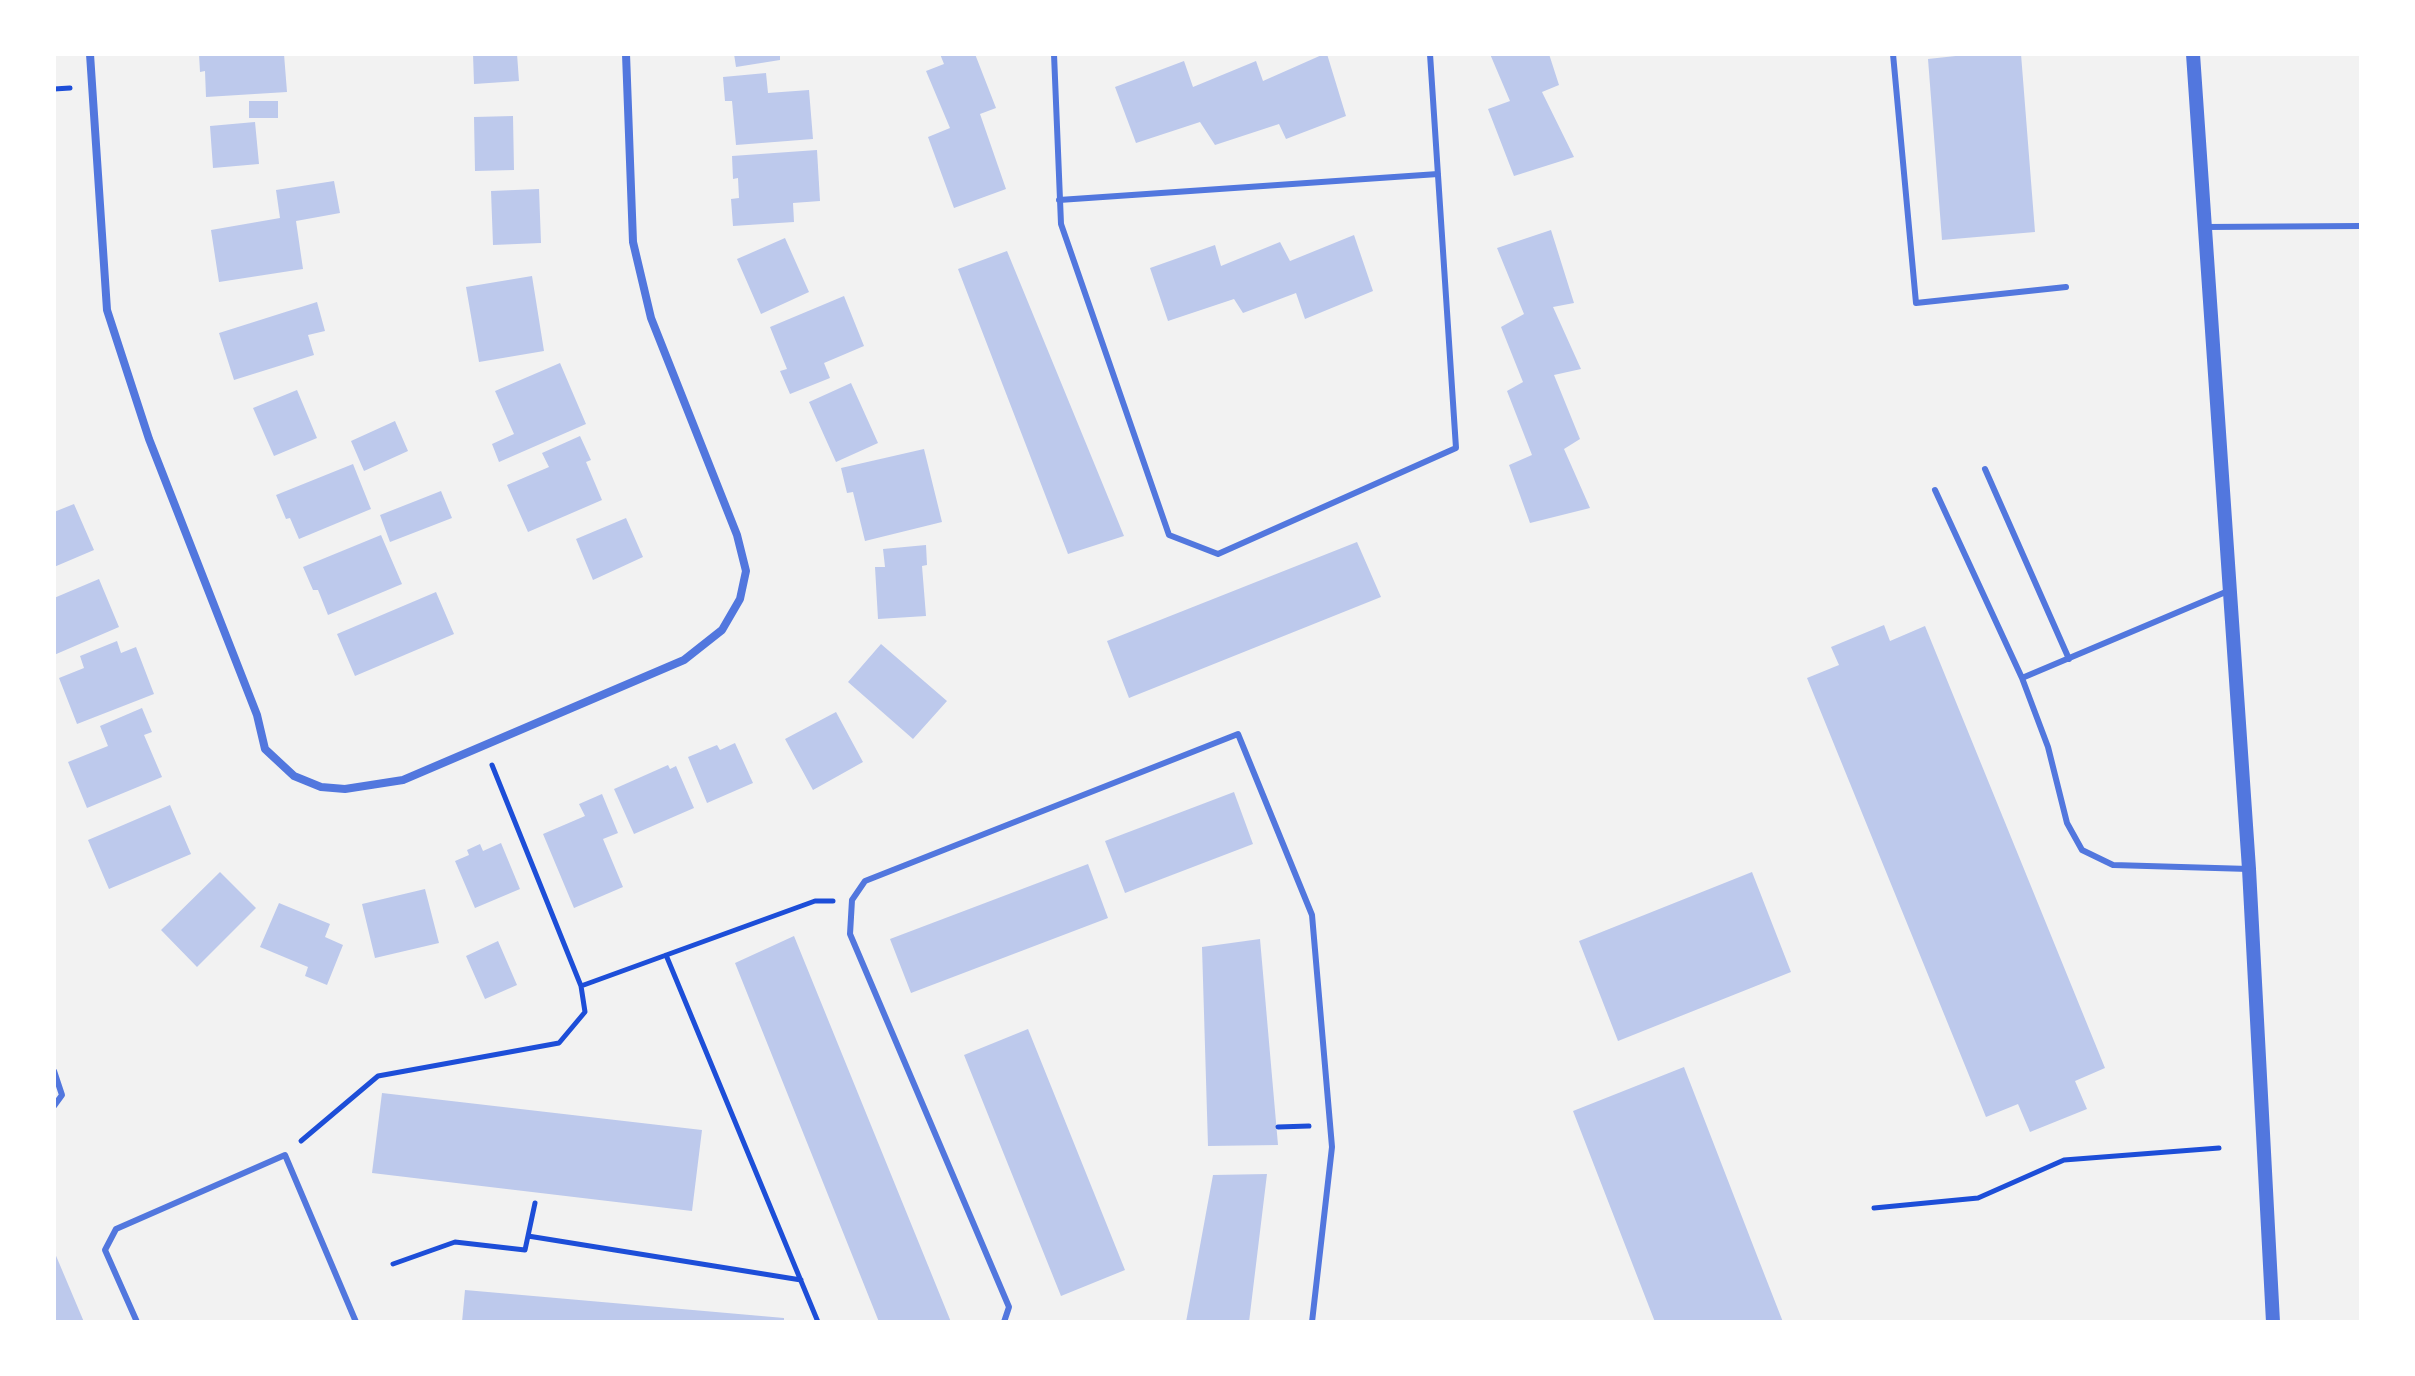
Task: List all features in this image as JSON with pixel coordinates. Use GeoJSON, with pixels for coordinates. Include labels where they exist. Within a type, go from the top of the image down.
{"type":"FeatureCollection","features":[{"type":"Feature","properties":{"kind":"street"},"geometry":{"type":"LineString","coordinates":[[90,54],[107,310],[149,439],[257,715],[265,749],[294,776],[321,787],[345,789],[403,780],[684,660],[722,630],[740,599],[746,571],[737,535],[651,318],[633,242],[626,54]]}},
{"type":"Feature","properties":{"kind":"street"},"geometry":{"type":"LineString","coordinates":[[2193,54],[2249,869],[2273,1322]]}},
{"type":"Feature","properties":{"kind":"lane"},"geometry":{"type":"LineString","coordinates":[[1054,54],[1061,224],[1169,535],[1218,554],[1456,448],[1430,54]]}},
{"type":"Feature","properties":{"kind":"lane"},"geometry":{"type":"LineString","coordinates":[[1893,54],[1916,303],[2066,287]]}},
{"type":"Feature","properties":{"kind":"lane"},"geometry":{"type":"LineString","coordinates":[[1059,200],[1438,174]]}},
{"type":"Feature","properties":{"kind":"lane"},"geometry":{"type":"LineString","coordinates":[[2205,227],[2361,226]]}},
{"type":"Feature","properties":{"kind":"lane"},"geometry":{"type":"LineString","coordinates":[[1985,469],[2069,659]]}},
{"type":"Feature","properties":{"kind":"lane"},"geometry":{"type":"LineString","coordinates":[[1935,490],[2022,678],[2048,747],[2067,823],[2082,850],[2113,865],[2249,869]]}},
{"type":"Feature","properties":{"kind":"lane"},"geometry":{"type":"LineString","coordinates":[[2022,678],[2231,590]]}},
{"type":"Feature","properties":{"kind":"lane"},"geometry":{"type":"LineString","coordinates":[[1004,1322],[1009,1307],[850,934],[852,900],[865,881],[1238,734],[1312,915],[1332,1147],[1312,1322]]}},
{"type":"Feature","properties":{"kind":"lane"},"geometry":{"type":"LineString","coordinates":[[54,1071],[62,1095],[54,1106]]}},
{"type":"Feature","properties":{"kind":"lane"},"geometry":{"type":"LineString","coordinates":[[137,1322],[105,1250],[116,1229],[285,1155],[356,1322]]}},
{"type":"Feature","properties":{"kind":"path"},"geometry":{"type":"LineString","coordinates":[[285,1155],[378,1076],[559,1043],[585,1012],[581,986],[484,746]]}},
{"type":"Feature","properties":{"kind":"path"},"geometry":{"type":"LineString","coordinates":[[581,986],[815,901],[852,900]]}},
{"type":"Feature","properties":{"kind":"path"},"geometry":{"type":"LineString","coordinates":[[666,955],[818,1322]]}},
{"type":"Feature","properties":{"kind":"path"},"geometry":{"type":"LineString","coordinates":[[1278,1127],[1330,1125]]}},
{"type":"Feature","properties":{"kind":"path"},"geometry":{"type":"LineString","coordinates":[[1874,1208],[1978,1198],[2064,1160],[2219,1148]]}},
{"type":"Feature","properties":{"kind":"path"},"geometry":{"type":"LineString","coordinates":[[393,1264],[455,1242],[525,1250],[535,1203]]}},
{"type":"Feature","properties":{"kind":"path"},"geometry":{"type":"LineString","coordinates":[[528,1236],[801,1280]]}},
{"type":"Feature","properties":{"kind":"building"},"geometry":{"type":"Polygon","coordinates":[[[199,54],[284,54],[287,92],[206,97],[205,71],[200,72],[199,54]]]}},
{"type":"Feature","properties":{"kind":"building"},"geometry":{"type":"Polygon","coordinates":[[[473,54],[517,54],[519,81],[474,84],[473,54]]]}},
{"type":"Feature","properties":{"kind":"building"},"geometry":{"type":"Polygon","coordinates":[[[734,54],[780,54],[780,60],[736,67],[734,54]]]}},
{"type":"Feature","properties":{"kind":"building"},"geometry":{"type":"Polygon","coordinates":[[[940,54],[975,54],[996,108],[980,114],[1006,189],[954,208],[928,137],[950,128],[926,71],[944,64],[940,54]]]}},
{"type":"Feature","properties":{"kind":"building"},"geometry":{"type":"Polygon","coordinates":[[[1327,54],[1346,116],[1286,139],[1279,124],[1215,145],[1200,122],[1136,143],[1115,87],[1184,61],[1193,87],[1256,61],[1263,81],[1327,54]]]}},
{"type":"Feature","properties":{"kind":"building"},"geometry":{"type":"Polygon","coordinates":[[[1490,54],[1549,54],[1559,85],[1542,92],[1574,157],[1514,176],[1488,109],[1510,101],[1490,54]]]}},
{"type":"Feature","properties":{"kind":"building"},"geometry":{"type":"Polygon","coordinates":[[[1974,54],[2021,54],[2035,232],[1942,240],[1928,59],[1974,54]]]}},
{"type":"Feature","properties":{"kind":"building"},"geometry":{"type":"Polygon","coordinates":[[[766,73],[768,93],[809,90],[813,139],[736,145],[732,101],[725,101],[723,77],[766,73]]]}},
{"type":"Feature","properties":{"kind":"building"},"geometry":{"type":"Polygon","coordinates":[[[249,101],[278,101],[278,118],[249,118],[249,101]]]}},
{"type":"Feature","properties":{"kind":"building"},"geometry":{"type":"Polygon","coordinates":[[[513,116],[514,170],[475,171],[474,117],[513,116]]]}},
{"type":"Feature","properties":{"kind":"building"},"geometry":{"type":"Polygon","coordinates":[[[255,122],[259,164],[213,168],[210,126],[255,122]]]}},
{"type":"Feature","properties":{"kind":"building"},"geometry":{"type":"Polygon","coordinates":[[[817,150],[820,201],[793,203],[794,222],[733,226],[731,199],[739,198],[738,178],[733,179],[732,156],[817,150]]]}},
{"type":"Feature","properties":{"kind":"building"},"geometry":{"type":"Polygon","coordinates":[[[334,181],[340,213],[296,221],[303,269],[219,282],[211,230],[280,218],[276,190],[334,181]]]}},
{"type":"Feature","properties":{"kind":"building"},"geometry":{"type":"Polygon","coordinates":[[[539,189],[541,243],[493,245],[491,191],[539,189]]]}},
{"type":"Feature","properties":{"kind":"building"},"geometry":{"type":"Polygon","coordinates":[[[1551,230],[1574,303],[1553,307],[1581,369],[1554,375],[1580,439],[1564,449],[1590,508],[1530,523],[1509,465],[1532,455],[1507,391],[1523,382],[1501,327],[1524,314],[1497,248],[1551,230]]]}},
{"type":"Feature","properties":{"kind":"building"},"geometry":{"type":"Polygon","coordinates":[[[1354,235],[1373,291],[1305,319],[1296,293],[1243,313],[1234,299],[1168,321],[1150,268],[1215,245],[1221,266],[1280,242],[1290,261],[1354,235]]]}},
{"type":"Feature","properties":{"kind":"building"},"geometry":{"type":"Polygon","coordinates":[[[785,238],[809,292],[761,314],[737,259],[785,238]]]}},
{"type":"Feature","properties":{"kind":"building"},"geometry":{"type":"Polygon","coordinates":[[[1007,251],[1124,536],[1068,554],[958,269],[1007,251]]]}},
{"type":"Feature","properties":{"kind":"building"},"geometry":{"type":"Polygon","coordinates":[[[532,276],[544,351],[479,362],[466,287],[532,276]]]}},
{"type":"Feature","properties":{"kind":"building"},"geometry":{"type":"Polygon","coordinates":[[[844,296],[864,346],[824,363],[830,378],[790,394],[780,371],[787,369],[770,327],[844,296]]]}},
{"type":"Feature","properties":{"kind":"building"},"geometry":{"type":"Polygon","coordinates":[[[317,302],[325,331],[308,335],[314,355],[234,380],[219,333],[317,302]]]}},
{"type":"Feature","properties":{"kind":"building"},"geometry":{"type":"Polygon","coordinates":[[[560,363],[586,424],[499,462],[492,444],[514,434],[495,391],[560,363]]]}},
{"type":"Feature","properties":{"kind":"building"},"geometry":{"type":"Polygon","coordinates":[[[851,383],[878,443],[836,462],[809,402],[851,383]]]}},
{"type":"Feature","properties":{"kind":"building"},"geometry":{"type":"Polygon","coordinates":[[[297,390],[317,438],[274,456],[253,408],[297,390]]]}},
{"type":"Feature","properties":{"kind":"building"},"geometry":{"type":"Polygon","coordinates":[[[395,421],[408,451],[364,471],[351,441],[395,421]]]}},
{"type":"Feature","properties":{"kind":"building"},"geometry":{"type":"Polygon","coordinates":[[[580,436],[591,460],[586,462],[602,500],[528,532],[507,485],[549,467],[542,453],[580,436]]]}},
{"type":"Feature","properties":{"kind":"building"},"geometry":{"type":"Polygon","coordinates":[[[924,449],[942,522],[865,541],[853,492],[847,493],[841,468],[924,449]]]}},
{"type":"Feature","properties":{"kind":"building"},"geometry":{"type":"Polygon","coordinates":[[[353,464],[371,509],[299,539],[276,495],[353,464]]]}},
{"type":"Feature","properties":{"kind":"building"},"geometry":{"type":"Polygon","coordinates":[[[441,491],[452,518],[390,542],[380,515],[441,491]]]}},
{"type":"Feature","properties":{"kind":"building"},"geometry":{"type":"Polygon","coordinates":[[[74,504],[94,550],[54,567],[54,512],[74,504]]]}},
{"type":"Feature","properties":{"kind":"building"},"geometry":{"type":"Polygon","coordinates":[[[626,518],[643,557],[593,580],[576,539],[626,518]]]}},
{"type":"Feature","properties":{"kind":"building"},"geometry":{"type":"Polygon","coordinates":[[[381,535],[402,584],[328,615],[318,590],[313,590],[303,567],[381,535]]]}},
{"type":"Feature","properties":{"kind":"building"},"geometry":{"type":"Polygon","coordinates":[[[1357,542],[1381,597],[1129,698],[1107,641],[1357,542]]]}},
{"type":"Feature","properties":{"kind":"building"},"geometry":{"type":"Polygon","coordinates":[[[926,545],[927,565],[922,566],[926,616],[878,619],[875,567],[885,567],[883,549],[926,545]]]}},
{"type":"Feature","properties":{"kind":"building"},"geometry":{"type":"Polygon","coordinates":[[[99,579],[119,627],[54,655],[54,598],[99,579]]]}},
{"type":"Feature","properties":{"kind":"building"},"geometry":{"type":"Polygon","coordinates":[[[436,592],[454,634],[355,676],[337,634],[436,592]]]}},
{"type":"Feature","properties":{"kind":"building"},"geometry":{"type":"Polygon","coordinates":[[[1884,625],[1890,641],[1925,626],[2105,1068],[2075,1081],[2087,1109],[2030,1132],[2018,1104],[1986,1117],[1807,678],[1839,665],[1831,647],[1884,625]]]}},
{"type":"Feature","properties":{"kind":"building"},"geometry":{"type":"Polygon","coordinates":[[[117,641],[121,653],[136,647],[154,694],[77,724],[59,678],[84,668],[80,656],[117,641]]]}},
{"type":"Feature","properties":{"kind":"building"},"geometry":{"type":"Polygon","coordinates":[[[881,644],[947,701],[913,739],[848,682],[881,644]]]}},
{"type":"Feature","properties":{"kind":"building"},"geometry":{"type":"Polygon","coordinates":[[[142,708],[152,732],[144,735],[162,777],[87,808],[68,762],[108,746],[100,726],[142,708]]]}},
{"type":"Feature","properties":{"kind":"building"},"geometry":{"type":"Polygon","coordinates":[[[836,712],[863,762],[813,790],[785,739],[836,712]]]}},
{"type":"Feature","properties":{"kind":"building"},"geometry":{"type":"Polygon","coordinates":[[[735,743],[753,783],[707,803],[688,757],[717,745],[720,750],[735,743]]]}},
{"type":"Feature","properties":{"kind":"building"},"geometry":{"type":"Polygon","coordinates":[[[668,765],[670,769],[676,766],[694,808],[634,834],[614,789],[668,765]]]}},
{"type":"Feature","properties":{"kind":"building"},"geometry":{"type":"Polygon","coordinates":[[[1234,792],[1253,844],[1125,893],[1105,841],[1234,792]]]}},
{"type":"Feature","properties":{"kind":"building"},"geometry":{"type":"Polygon","coordinates":[[[602,794],[618,833],[603,839],[623,887],[574,908],[543,834],[585,816],[579,804],[602,794]]]}},
{"type":"Feature","properties":{"kind":"building"},"geometry":{"type":"Polygon","coordinates":[[[170,805],[191,854],[109,889],[88,840],[170,805]]]}},
{"type":"Feature","properties":{"kind":"building"},"geometry":{"type":"Polygon","coordinates":[[[501,843],[520,889],[475,908],[455,861],[469,855],[467,850],[480,844],[483,851],[501,843]]]}},
{"type":"Feature","properties":{"kind":"building"},"geometry":{"type":"Polygon","coordinates":[[[1088,864],[1108,918],[911,993],[890,939],[1088,864]]]}},
{"type":"Feature","properties":{"kind":"building"},"geometry":{"type":"Polygon","coordinates":[[[220,872],[256,908],[197,967],[161,930],[220,872]]]}},
{"type":"Feature","properties":{"kind":"building"},"geometry":{"type":"Polygon","coordinates":[[[1752,872],[1791,972],[1618,1041],[1579,941],[1752,872]]]}},
{"type":"Feature","properties":{"kind":"building"},"geometry":{"type":"Polygon","coordinates":[[[425,889],[439,943],[375,958],[362,904],[425,889]]]}},
{"type":"Feature","properties":{"kind":"building"},"geometry":{"type":"Polygon","coordinates":[[[279,903],[330,924],[325,937],[343,945],[327,985],[305,976],[308,967],[260,947],[279,903]]]}},
{"type":"Feature","properties":{"kind":"building"},"geometry":{"type":"Polygon","coordinates":[[[794,936],[951,1322],[879,1322],[735,963],[794,936]]]}},
{"type":"Feature","properties":{"kind":"building"},"geometry":{"type":"Polygon","coordinates":[[[1260,939],[1278,1145],[1208,1146],[1202,947],[1260,939]]]}},
{"type":"Feature","properties":{"kind":"building"},"geometry":{"type":"Polygon","coordinates":[[[498,941],[517,985],[485,999],[466,956],[498,941]]]}},
{"type":"Feature","properties":{"kind":"building"},"geometry":{"type":"Polygon","coordinates":[[[1028,1029],[1125,1270],[1061,1296],[964,1055],[1028,1029]]]}},
{"type":"Feature","properties":{"kind":"building"},"geometry":{"type":"Polygon","coordinates":[[[1684,1067],[1783,1322],[1655,1322],[1573,1111],[1684,1067]]]}},
{"type":"Feature","properties":{"kind":"building"},"geometry":{"type":"Polygon","coordinates":[[[382,1093],[702,1130],[692,1211],[372,1173],[382,1093]]]}},
{"type":"Feature","properties":{"kind":"building"},"geometry":{"type":"Polygon","coordinates":[[[1267,1174],[1249,1322],[1186,1322],[1213,1175],[1267,1174]]]}},
{"type":"Feature","properties":{"kind":"building"},"geometry":{"type":"Polygon","coordinates":[[[54,1251],[84,1322],[54,1322],[54,1251]]]}},
{"type":"Feature","properties":{"kind":"building"},"geometry":{"type":"Polygon","coordinates":[[[465,1290],[784,1318],[784,1322],[462,1322],[465,1290]]]}}]}
